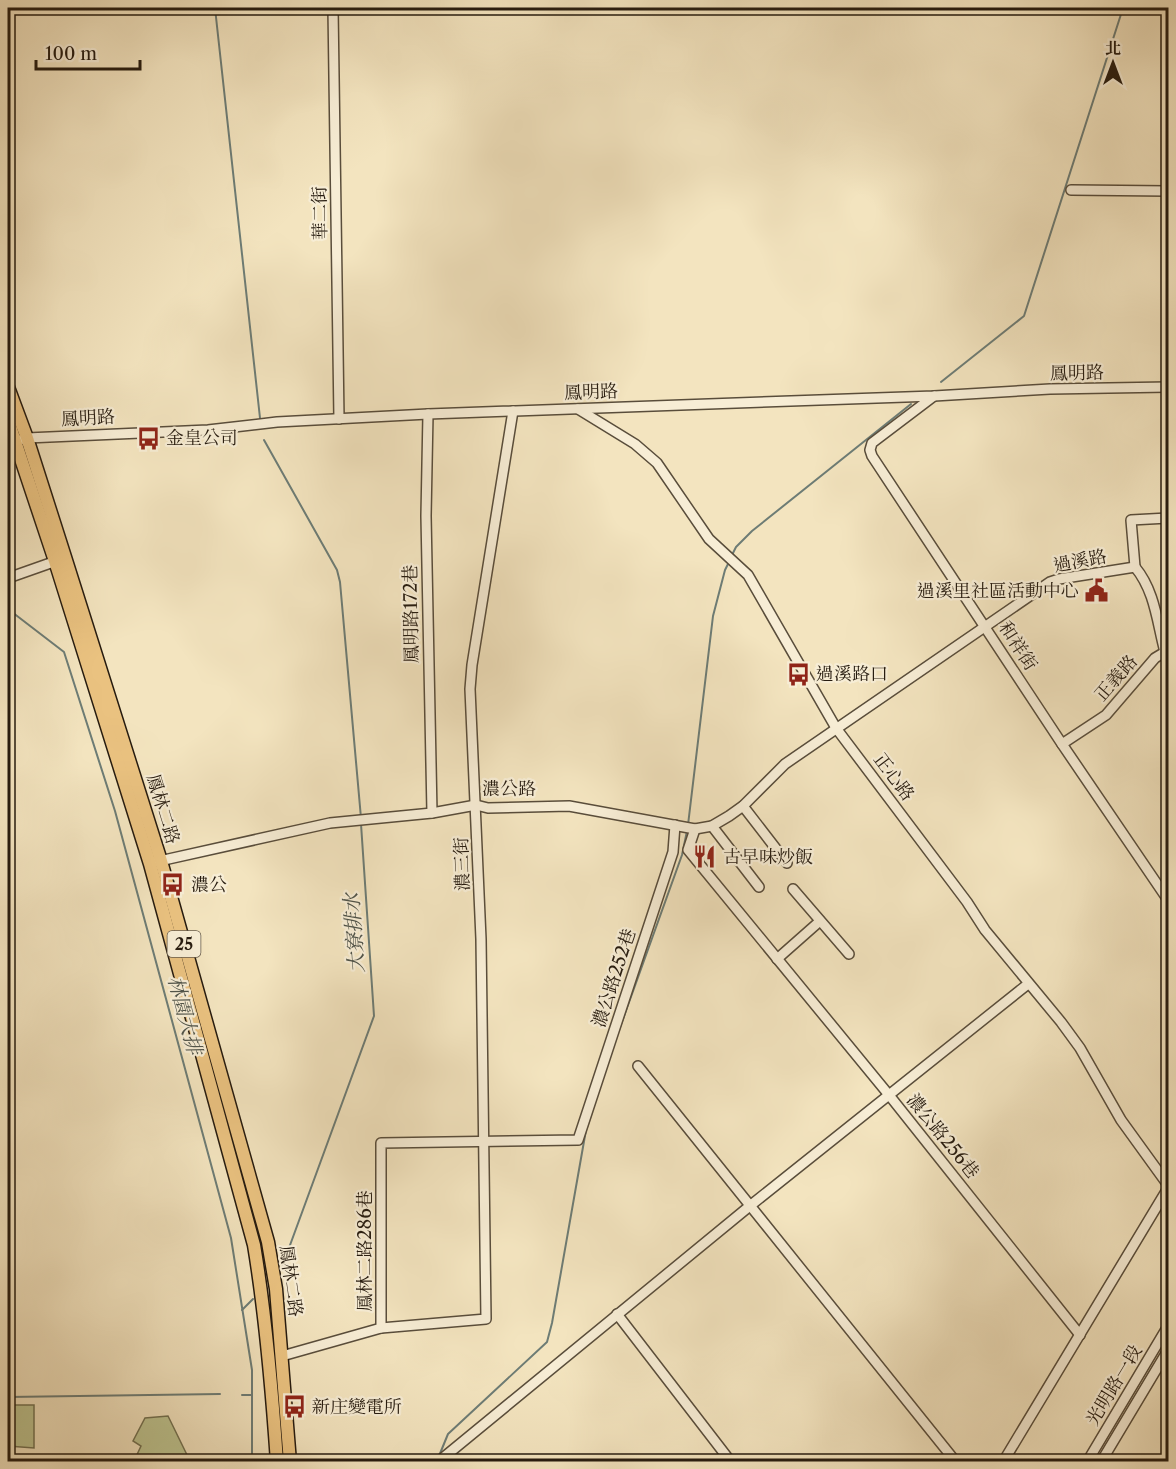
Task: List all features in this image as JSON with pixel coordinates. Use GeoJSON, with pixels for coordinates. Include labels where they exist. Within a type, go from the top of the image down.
{"type":"FeatureCollection","features":[{"type":"Feature","properties":{"kind":"main road","name":"鳳林二路"},"geometry":{"type":"LineString","coordinates":[[8,387],[21,440],[155,862],[268,1242],[276,1289],[291,1461]]}},
{"type":"Feature","properties":{"kind":"main road","name":"鳳林二路"},"geometry":{"type":"LineString","coordinates":[[8,420],[21,440]]}},
{"type":"Feature","properties":{"kind":"main road","name":"鳳林二路"},"geometry":{"type":"LineString","coordinates":[[155,862],[254,1245],[267,1336],[278,1461]]}},
{"type":"Feature","properties":{"kind":"street","name":"華二街"},"geometry":{"type":"LineString","coordinates":[[333,8],[339,419]]}},
{"type":"Feature","properties":{"kind":"street"},"geometry":{"type":"LineString","coordinates":[[1071,190],[1168,191]]}},
{"type":"Feature","properties":{"kind":"street","name":"鳳明路"},"geometry":{"type":"LineString","coordinates":[[21,440],[208,430],[278,422],[428,414],[934,396],[1050,389],[1168,387]]}},
{"type":"Feature","properties":{"kind":"street","name":"和祥街"},"geometry":{"type":"LineString","coordinates":[[934,396],[872,443],[870,450],[872,456],[1168,900]]}},
{"type":"Feature","properties":{"kind":"street","name":"正心路"},"geometry":{"type":"LineString","coordinates":[[577,409],[635,444],[657,463],[709,539],[748,575],[836,728],[967,902],[985,930],[1080,1048],[1121,1120],[1168,1187]]}},
{"type":"Feature","properties":{"kind":"street","name":"濃三街"},"geometry":{"type":"LineString","coordinates":[[381,1328],[486,1319],[485,1141],[476,805],[470,688],[513,411]]}},
{"type":"Feature","properties":{"kind":"street","name":"鳳明路172巷"},"geometry":{"type":"LineString","coordinates":[[428,414],[426,516],[432,813]]}},
{"type":"Feature","properties":{"kind":"street"},"geometry":{"type":"LineString","coordinates":[[1135,567],[1131,520],[1168,518]]}},
{"type":"Feature","properties":{"kind":"street"},"geometry":{"type":"LineString","coordinates":[[8,578],[60,559]]}},
{"type":"Feature","properties":{"kind":"street","name":"過溪路"},"geometry":{"type":"LineString","coordinates":[[836,728],[1050,582],[1059,579],[1135,567],[1146,580],[1150,590],[1167,652]]}},
{"type":"Feature","properties":{"kind":"street","name":"正義路"},"geometry":{"type":"LineString","coordinates":[[1062,744],[1106,715],[1155,658],[1167,652]]}},
{"type":"Feature","properties":{"kind":"street","name":"濃公路"},"geometry":{"type":"LineString","coordinates":[[155,862],[353,819],[432,813],[476,805],[488,808],[569,806],[686,827],[712,826],[743,806],[785,764],[836,728]]}},
{"type":"Feature","properties":{"kind":"street"},"geometry":{"type":"LineString","coordinates":[[743,806],[788,863]]}},
{"type":"Feature","properties":{"kind":"street"},"geometry":{"type":"LineString","coordinates":[[712,826],[759,887]]}},
{"type":"Feature","properties":{"kind":"street","name":"濃公路256巷"},"geometry":{"type":"LineString","coordinates":[[686,827],[688,850],[889,1095],[1080,1335]]}},
{"type":"Feature","properties":{"kind":"street","name":"濃公路252巷"},"geometry":{"type":"LineString","coordinates":[[485,1141],[578,1140],[673,852],[686,827]]}},
{"type":"Feature","properties":{"kind":"street"},"geometry":{"type":"LineString","coordinates":[[793,889],[849,954]]}},
{"type":"Feature","properties":{"kind":"street"},"geometry":{"type":"LineString","coordinates":[[777,959],[820,921]]}},
{"type":"Feature","properties":{"kind":"street"},"geometry":{"type":"LineString","coordinates":[[438,1461],[751,1205],[1028,984]]}},
{"type":"Feature","properties":{"kind":"street"},"geometry":{"type":"LineString","coordinates":[[638,1066],[956,1461]]}},
{"type":"Feature","properties":{"kind":"street","name":"鳳林二路286巷"},"geometry":{"type":"LineString","coordinates":[[282,1356],[381,1328],[381,1143],[485,1141]]}},
{"type":"Feature","properties":{"kind":"street"},"geometry":{"type":"LineString","coordinates":[[1003,1461],[1168,1187]]}},
{"type":"Feature","properties":{"kind":"street"},"geometry":{"type":"LineString","coordinates":[[617,1314],[731,1461]]}},
{"type":"Feature","properties":{"kind":"street","name":"光明路一段"},"geometry":{"type":"LineString","coordinates":[[1087,1461],[1168,1326]]}},
{"type":"Feature","properties":{"kind":"street","name":"光明路一段"},"geometry":{"type":"LineString","coordinates":[[1101,1461],[1168,1350]]}},
{"type":"Feature","properties":{"kind":"green space"},"geometry":{"type":"Polygon","coordinates":[[[8,1405],[34,1405],[34,1448],[8,1446],[8,1405]]]}},
{"type":"Feature","properties":{"kind":"green space"},"geometry":{"type":"Polygon","coordinates":[[[168,1416],[190,1461],[134,1461],[141,1446],[133,1441],[145,1418],[168,1416]]]}},
{"type":"Feature","properties":{"kind":"waterway"},"geometry":{"type":"LineString","coordinates":[[215,8],[260,418]]}},
{"type":"Feature","properties":{"kind":"waterway"},"geometry":{"type":"LineString","coordinates":[[941,382],[1024,316],[1123,8]]}},
{"type":"Feature","properties":{"kind":"waterway"},"geometry":{"type":"LineString","coordinates":[[731,557],[736,547],[752,531],[911,404]]}},
{"type":"Feature","properties":{"kind":"waterway","name":"大寮排水"},"geometry":{"type":"LineString","coordinates":[[264,440],[337,570],[340,582],[361,818]]}},
{"type":"Feature","properties":{"kind":"waterway"},"geometry":{"type":"LineString","coordinates":[[688,825],[713,616],[729,562]]}},
{"type":"Feature","properties":{"kind":"waterway","name":"林園大排"},"geometry":{"type":"LineString","coordinates":[[8,609],[64,652],[115,811],[231,1238],[252,1370],[252,1462]]}},
{"type":"Feature","properties":{"kind":"waterway","name":"大寮排水"},"geometry":{"type":"LineString","coordinates":[[282,1267],[374,1016],[361,824]]}},
{"type":"Feature","properties":{"kind":"waterway"},"geometry":{"type":"LineString","coordinates":[[619,1030],[682,855],[687,831]]}},
{"type":"Feature","properties":{"kind":"waterway"},"geometry":{"type":"LineString","coordinates":[[439,1456],[448,1434],[547,1342],[586,1130],[592,1112]]}},
{"type":"Feature","properties":{"kind":"waterway"},"geometry":{"type":"LineString","coordinates":[[242,1310],[253,1299]]}},
{"type":"Feature","properties":{"kind":"waterway"},"geometry":{"type":"LineString","coordinates":[[8,1397],[220,1394]]}},
{"type":"Feature","properties":{"kind":"waterway"},"geometry":{"type":"LineString","coordinates":[[242,1395],[252,1395]]}},
{"type":"Feature","properties":{"kind":"place","name":"金皇公司"},"geometry":{"type":"Point","coordinates":[148,438]}},
{"type":"Feature","properties":{"kind":"place","name":"過溪里社區活動中心"},"geometry":{"type":"Point","coordinates":[1097,591]}},
{"type":"Feature","properties":{"kind":"place","name":"過溪路口"},"geometry":{"type":"Point","coordinates":[798,674]}},
{"type":"Feature","properties":{"kind":"place","name":"古早味炒飯"},"geometry":{"type":"Point","coordinates":[705,857]}},
{"type":"Feature","properties":{"kind":"place","name":"濃公"},"geometry":{"type":"Point","coordinates":[173,885]}},
{"type":"Feature","properties":{"kind":"place","name":"新庄變電所"},"geometry":{"type":"Point","coordinates":[294,1407]}}]}
